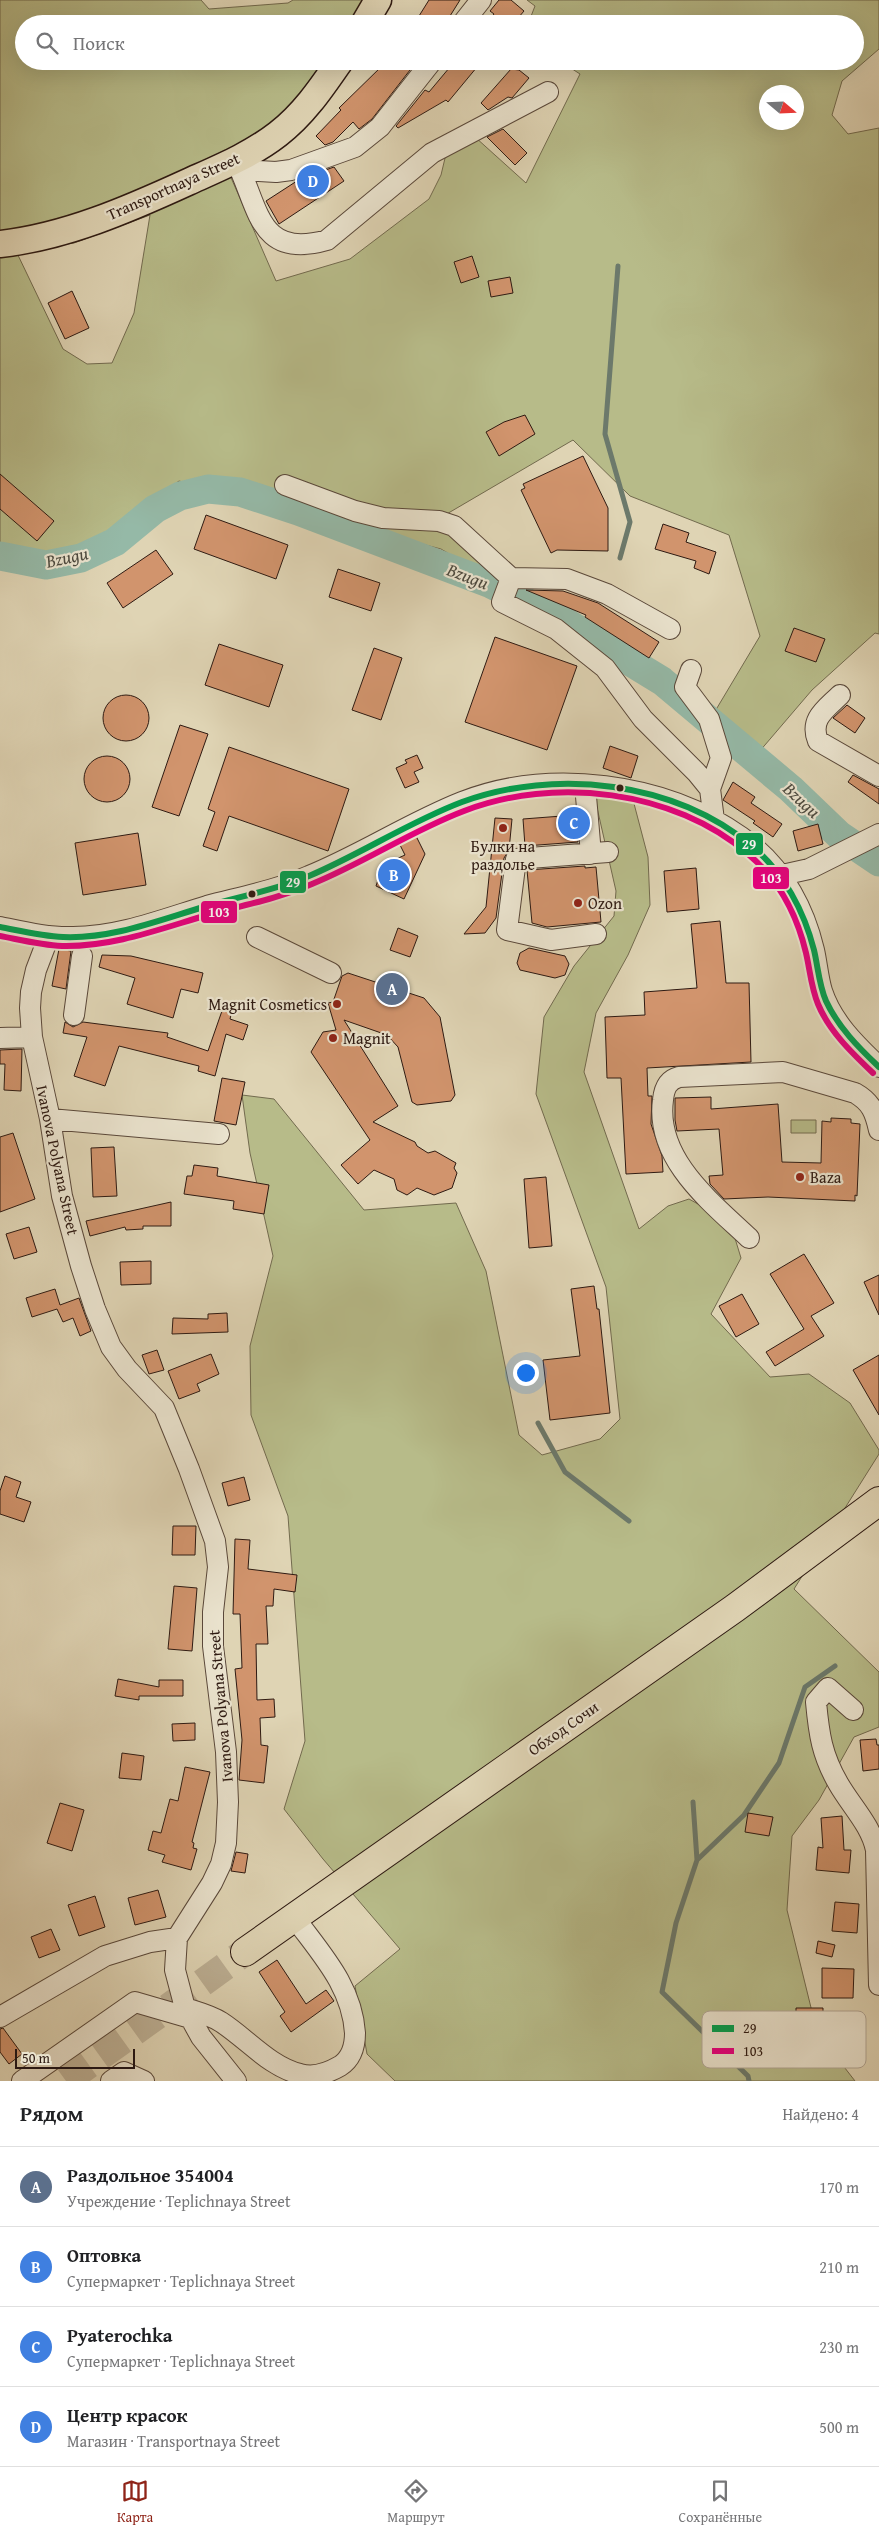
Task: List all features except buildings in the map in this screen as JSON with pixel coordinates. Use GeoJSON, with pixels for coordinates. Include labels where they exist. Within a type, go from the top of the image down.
{"type":"FeatureCollection","features":[{"type":"Feature","properties":{"kind":"highway","name":"Обход Сочи"},"geometry":{"type":"LineString","coordinates":[[245,1952],[342,1882],[735,1608],[879,1501]]}},
{"type":"Feature","properties":{"kind":"main road"},"geometry":{"type":"LineString","coordinates":[[369,15],[378,0]]}},
{"type":"Feature","properties":{"kind":"main road","name":"Transportnaya Street"},"geometry":{"type":"LineString","coordinates":[[0,244],[16,242],[79,226],[239,165],[279,133],[313,99],[334,70]]}},
{"type":"Feature","properties":{"kind":"street"},"geometry":{"type":"LineString","coordinates":[[469,15],[481,0]]}},
{"type":"Feature","properties":{"kind":"street"},"geometry":{"type":"LineString","coordinates":[[239,165],[276,172],[291,170],[355,147],[380,126],[425,70]]}},
{"type":"Feature","properties":{"kind":"street"},"geometry":{"type":"LineString","coordinates":[[239,165],[257,215],[270,233],[285,243],[306,246],[327,240],[432,153],[548,92]]}},
{"type":"Feature","properties":{"kind":"street"},"geometry":{"type":"LineString","coordinates":[[285,485],[355,511],[383,518],[439,521],[454,526],[511,578],[567,579],[607,594],[670,628]]}},
{"type":"Feature","properties":{"kind":"street"},"geometry":{"type":"LineString","coordinates":[[511,578],[502,602],[556,629],[605,668],[643,719],[710,789]]}},
{"type":"Feature","properties":{"kind":"street"},"geometry":{"type":"LineString","coordinates":[[690,670],[685,687],[709,719],[721,758],[710,789],[714,820]]}},
{"type":"Feature","properties":{"kind":"street"},"geometry":{"type":"LineString","coordinates":[[840,695],[816,718],[814,732],[818,741],[879,776]]}},
{"type":"Feature","properties":{"kind":"street"},"geometry":{"type":"LineString","coordinates":[[0,927],[49,936],[74,938],[119,931],[308,877],[463,802],[513,787],[543,784],[585,785],[648,796],[714,820],[741,837],[782,875],[805,920],[814,950],[822,991],[834,1018],[853,1042],[879,1067]]}},
{"type":"Feature","properties":{"kind":"street"},"geometry":{"type":"LineString","coordinates":[[585,785],[599,853],[516,859],[507,930],[551,940],[596,934]]}},
{"type":"Feature","properties":{"kind":"street"},"geometry":{"type":"LineString","coordinates":[[782,875],[809,870],[879,834]]}},
{"type":"Feature","properties":{"kind":"street","name":"Ivanova Polyana Street"},"geometry":{"type":"LineString","coordinates":[[49,936],[36,970],[31,992],[30,1008],[32,1037],[50,1119],[62,1196],[95,1309],[116,1355],[164,1408],[193,1478],[215,1541],[218,1567],[213,1612],[213,1646],[226,1752],[228,1802],[226,1843],[221,1864],[212,1883],[177,1938]]}},
{"type":"Feature","properties":{"kind":"street"},"geometry":{"type":"LineString","coordinates":[[257,937],[331,973]]}},
{"type":"Feature","properties":{"kind":"street"},"geometry":{"type":"LineString","coordinates":[[74,1015],[82,956]]}},
{"type":"Feature","properties":{"kind":"street"},"geometry":{"type":"LineString","coordinates":[[0,1038],[32,1037]]}},
{"type":"Feature","properties":{"kind":"street"},"geometry":{"type":"LineString","coordinates":[[748,1238],[696,1187],[669,1146],[665,1137],[662,1106],[666,1088],[670,1081],[679,1077],[783,1072],[855,1093],[870,1104],[878,1123]]}},
{"type":"Feature","properties":{"kind":"street"},"geometry":{"type":"LineString","coordinates":[[50,1119],[219,1134]]}},
{"type":"Feature","properties":{"kind":"street"},"geometry":{"type":"LineString","coordinates":[[853,1710],[828,1688],[816,1702],[820,1742],[838,1782],[874,1837],[876,1850],[879,1985]]}},
{"type":"Feature","properties":{"kind":"street"},"geometry":{"type":"LineString","coordinates":[[22,2081],[135,2002],[220,2021],[283,2067],[300,2074],[319,2075],[345,2063],[352,2052],[355,2040],[350,2000],[341,1982],[294,1917]]}},
{"type":"Feature","properties":{"kind":"street"},"geometry":{"type":"LineString","coordinates":[[0,2017],[105,1956],[150,1942],[177,1938],[174,1970],[188,2013],[201,2037],[236,2081]]}},
{"type":"Feature","properties":{"kind":"street"},"geometry":{"type":"LineString","coordinates":[[111,2081],[124,2072],[144,2081]]}},
{"type":"Feature","properties":{"kind":"green space"},"geometry":{"type":"Polygon","coordinates":[[[0,0],[201,0],[209,9],[288,3],[293,0],[389,0],[380,15],[15,15],[15,70],[339,70],[229,173],[276,281],[350,259],[429,199],[441,175],[446,154],[475,137],[526,183],[580,74],[574,70],[855,70],[842,81],[832,115],[848,134],[879,128],[879,634],[875,633],[812,690],[747,766],[708,723],[760,636],[729,535],[630,496],[573,440],[445,515],[491,579],[441,549],[179,481],[67,563],[0,545],[0,0]],[[150,215],[74,243],[16,251],[63,349],[87,364],[112,363],[134,313],[150,215]]]}},
{"type":"Feature","properties":{"kind":"green space"},"geometry":{"type":"Polygon","coordinates":[[[527,0],[879,0],[879,49],[864,62],[864,15],[532,15],[535,6],[527,0]]]}},
{"type":"Feature","properties":{"kind":"green space"},"geometry":{"type":"Polygon","coordinates":[[[593,790],[632,796],[648,857],[650,905],[628,955],[596,1013],[584,1072],[639,1229],[668,1206],[689,1199],[730,1222],[741,1258],[711,1314],[770,1377],[809,1374],[850,1403],[879,1450],[879,1454],[794,1589],[879,1672],[879,1727],[854,1737],[819,1800],[792,1836],[787,1910],[812,2011],[702,2011],[702,2068],[845,2068],[855,2081],[395,2081],[367,2054],[355,1986],[400,1949],[323,1859],[284,1809],[305,1741],[288,1516],[251,1415],[250,1346],[273,1256],[250,1153],[242,1095],[274,1099],[364,1210],[456,1203],[486,1271],[519,1435],[542,1455],[600,1439],[620,1419],[606,1287],[536,1094],[544,1017],[574,966],[614,916],[616,891],[593,790]]]}},
{"type":"Feature","properties":{"kind":"green space"},"geometry":{"type":"Polygon","coordinates":[[[791,1120],[816,1120],[816,1133],[791,1133],[791,1120]]]}},
{"type":"Feature","properties":{"kind":"waterway"},"geometry":{"type":"LineString","coordinates":[[618,266],[605,434],[630,522],[620,558]]}},
{"type":"Feature","properties":{"kind":"waterway","name":"Bzugu"},"geometry":{"type":"LineString","coordinates":[[0,556],[46,565],[81,558],[115,542],[155,509],[180,496],[208,489],[240,492],[298,511],[491,584],[567,623],[662,681],[791,789],[839,835],[879,862]]}},
{"type":"Feature","properties":{"kind":"waterway"},"geometry":{"type":"LineString","coordinates":[[538,1423],[565,1472],[629,1521]]}},
{"type":"Feature","properties":{"kind":"waterway"},"geometry":{"type":"LineString","coordinates":[[697,1860],[744,1815],[779,1763],[805,1687],[835,1666]]}},
{"type":"Feature","properties":{"kind":"waterway"},"geometry":{"type":"LineString","coordinates":[[693,1802],[697,1860],[676,1923],[662,1992],[702,2031]]}},
{"type":"Feature","properties":{"kind":"waterway"},"geometry":{"type":"LineString","coordinates":[[740,2068],[748,2076],[749,2081]]}},
{"type":"Feature","properties":{"kind":"tunnel"},"geometry":{"type":"LineString","coordinates":[[66,2081],[245,1952]]}},
{"type":"Feature","properties":{"kind":"transit line","name":"29"},"geometry":{"type":"LineString","coordinates":[[0,927],[63,937],[82,937],[118,932],[297,881],[442,810],[498,791],[536,785],[575,784],[614,787],[652,795],[688,807],[722,825],[764,857],[783,881],[805,921],[814,950],[822,989],[831,1011],[850,1037],[879,1067]]}},
{"type":"Feature","properties":{"kind":"transit line","name":"103"},"geometry":{"type":"LineString","coordinates":[[0,936],[62,946],[120,940],[300,889],[350,867],[444,819],[499,800],[536,794],[574,792],[612,795],[649,803],[685,815],[718,832],[759,864],[777,886],[792,912],[806,953],[814,991],[823,1014],[842,1041],[873,1073]]}},
{"type":"Feature","properties":{"kind":"place","name":"Центр красок"},"geometry":{"type":"Point","coordinates":[313,181]}},
{"type":"Feature","properties":{"kind":"place","name":"Pyaterochka"},"geometry":{"type":"Point","coordinates":[574,823]}},
{"type":"Feature","properties":{"kind":"place","name":"Булки на раздолье"},"geometry":{"type":"Point","coordinates":[503,828]}},
{"type":"Feature","properties":{"kind":"place","name":"Оптовка"},"geometry":{"type":"Point","coordinates":[394,875]}},
{"type":"Feature","properties":{"kind":"place","name":"Ozon"},"geometry":{"type":"Point","coordinates":[578,903]}},
{"type":"Feature","properties":{"kind":"place","name":"Раздольное 354004"},"geometry":{"type":"Point","coordinates":[392,989]}},
{"type":"Feature","properties":{"kind":"place","name":"Magnit Cosmetics"},"geometry":{"type":"Point","coordinates":[337,1004]}},
{"type":"Feature","properties":{"kind":"place","name":"Magnit"},"geometry":{"type":"Point","coordinates":[333,1038]}},
{"type":"Feature","properties":{"kind":"place","name":"Baza"},"geometry":{"type":"Point","coordinates":[800,1177]}}]}
